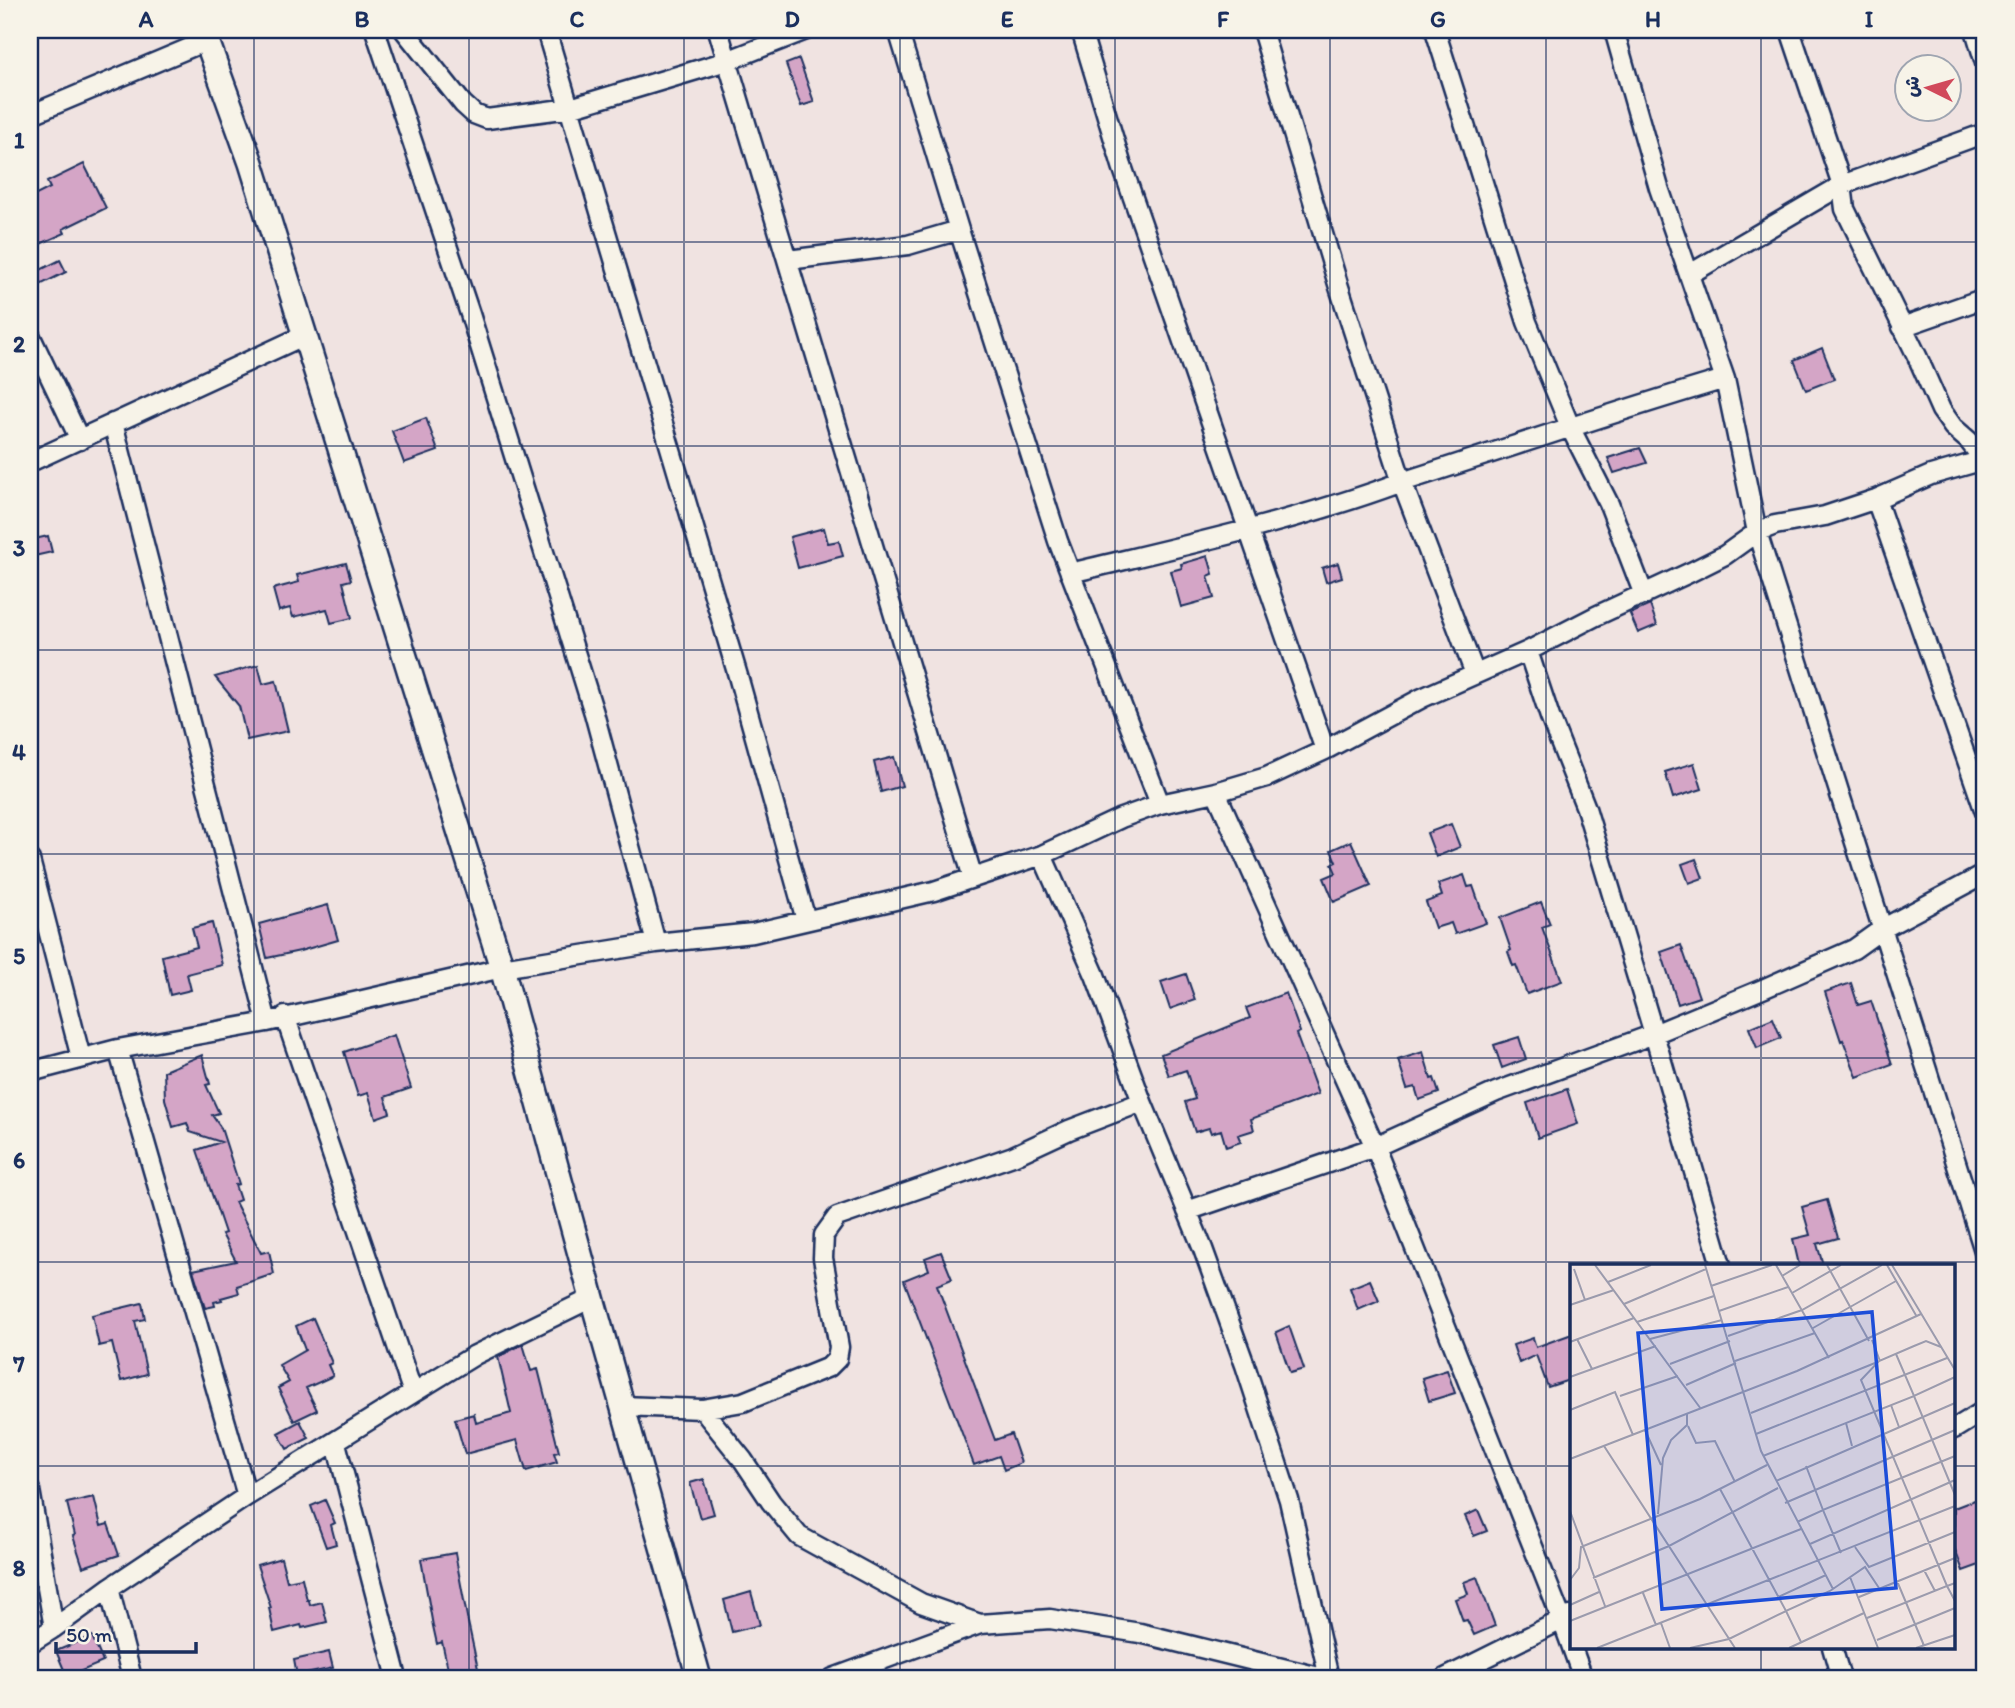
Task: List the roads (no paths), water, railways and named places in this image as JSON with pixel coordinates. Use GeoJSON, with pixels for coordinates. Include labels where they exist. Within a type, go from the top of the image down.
{"type":"FeatureCollection","features":[{"type":"Feature","properties":{"kind":"street"},"geometry":{"type":"LineString","coordinates":[[375,30],[470,314],[594,713],[656,943]]}},
{"type":"Feature","properties":{"kind":"street"},"geometry":{"type":"LineString","coordinates":[[404,30],[463,104],[474,114],[487,119],[570,108],[726,61],[806,30]]}},
{"type":"Feature","properties":{"kind":"street"},"geometry":{"type":"LineString","coordinates":[[546,30],[738,676],[806,920]]}},
{"type":"Feature","properties":{"kind":"street"},"geometry":{"type":"LineString","coordinates":[[718,30],[973,878]]}},
{"type":"Feature","properties":{"kind":"street"},"geometry":{"type":"LineString","coordinates":[[898,30],[1058,541],[1160,804]]}},
{"type":"Feature","properties":{"kind":"street"},"geometry":{"type":"LineString","coordinates":[[1081,30],[1122,166],[1325,750]]}},
{"type":"Feature","properties":{"kind":"street"},"geometry":{"type":"LineString","coordinates":[[1262,30],[1338,285],[1402,482],[1475,674]]}},
{"type":"Feature","properties":{"kind":"street"},"geometry":{"type":"LineString","coordinates":[[1435,30],[1528,323],[1571,429],[1609,504],[1644,595]]}},
{"type":"Feature","properties":{"kind":"street"},"geometry":{"type":"LineString","coordinates":[[1614,30],[1659,188],[1725,379],[1757,532],[1985,1254]]}},
{"type":"Feature","properties":{"kind":"street"},"geometry":{"type":"LineString","coordinates":[[30,1072],[118,1049],[267,1022],[502,968],[656,943],[753,933],[934,891],[1042,855],[1121,818],[1160,804],[1267,777],[1325,750],[1410,704],[1528,651],[1725,555],[1757,532],[1775,525],[1825,516],[1876,499],[1931,475],[1984,461],[1941,410],[1845,209],[1842,185],[1790,30]]}},
{"type":"Feature","properties":{"kind":"street"},"geometry":{"type":"LineString","coordinates":[[1975,30],[1985,62]]}},
{"type":"Feature","properties":{"kind":"street"},"geometry":{"type":"LineString","coordinates":[[30,115],[205,35],[251,163],[502,968],[699,1678]]}},
{"type":"Feature","properties":{"kind":"street"},"geometry":{"type":"LineString","coordinates":[[1690,274],[1842,185],[1985,133]]}},
{"type":"Feature","properties":{"kind":"street"},"geometry":{"type":"LineString","coordinates":[[788,260],[908,245],[959,230]]}},
{"type":"Feature","properties":{"kind":"street"},"geometry":{"type":"LineString","coordinates":[[1902,327],[1985,298]]}},
{"type":"Feature","properties":{"kind":"street"},"geometry":{"type":"LineString","coordinates":[[30,335],[80,440]]}},
{"type":"Feature","properties":{"kind":"street"},"geometry":{"type":"LineString","coordinates":[[30,462],[303,336]]}},
{"type":"Feature","properties":{"kind":"street"},"geometry":{"type":"LineString","coordinates":[[1070,573],[1247,530],[1347,502],[1725,379]]}},
{"type":"Feature","properties":{"kind":"street"},"geometry":{"type":"LineString","coordinates":[[113,423],[267,1022]]}},
{"type":"Feature","properties":{"kind":"street"},"geometry":{"type":"LineString","coordinates":[[1876,499],[1985,812]]}},
{"type":"Feature","properties":{"kind":"street"},"geometry":{"type":"LineString","coordinates":[[1528,651],[1550,717],[1586,808],[1721,1264]]}},
{"type":"Feature","properties":{"kind":"street"},"geometry":{"type":"LineString","coordinates":[[1216,792],[1375,1147],[1567,1618],[1445,1678]]}},
{"type":"Feature","properties":{"kind":"street"},"geometry":{"type":"LineString","coordinates":[[1042,855],[1095,975],[1240,1352],[1289,1500],[1329,1678]]}},
{"type":"Feature","properties":{"kind":"street"},"geometry":{"type":"LineString","coordinates":[[30,860],[81,1058]]}},
{"type":"Feature","properties":{"kind":"street"},"geometry":{"type":"LineString","coordinates":[[1186,1211],[1375,1147],[1496,1092],[1654,1034],[1826,962],[1854,949],[1882,929],[1985,874]]}},
{"type":"Feature","properties":{"kind":"street"},"geometry":{"type":"LineString","coordinates":[[285,1016],[413,1393]]}},
{"type":"Feature","properties":{"kind":"street"},"geometry":{"type":"LineString","coordinates":[[118,1049],[247,1496]]}},
{"type":"Feature","properties":{"kind":"street"},"geometry":{"type":"LineString","coordinates":[[622,1406],[702,1409],[743,1402],[829,1367],[837,1359],[839,1347],[823,1258],[824,1235],[837,1217],[1013,1156],[1069,1129],[1142,1101]]}},
{"type":"Feature","properties":{"kind":"street"},"geometry":{"type":"LineString","coordinates":[[30,1643],[247,1496],[413,1393],[475,1356],[592,1298]]}},
{"type":"Feature","properties":{"kind":"street"},"geometry":{"type":"LineString","coordinates":[[702,1409],[799,1536],[921,1603],[979,1624]]}},
{"type":"Feature","properties":{"kind":"street"},"geometry":{"type":"LineString","coordinates":[[1955,1428],[1985,1410]]}},
{"type":"Feature","properties":{"kind":"street"},"geometry":{"type":"LineString","coordinates":[[336,1443],[397,1678]]}},
{"type":"Feature","properties":{"kind":"street"},"geometry":{"type":"LineString","coordinates":[[30,1490],[54,1628]]}},
{"type":"Feature","properties":{"kind":"street"},"geometry":{"type":"LineString","coordinates":[[109,1588],[132,1678]]}},
{"type":"Feature","properties":{"kind":"street"},"geometry":{"type":"LineString","coordinates":[[833,1678],[979,1624],[1050,1619],[1140,1633],[1324,1678]]}},
{"type":"Feature","properties":{"kind":"street"},"geometry":{"type":"LineString","coordinates":[[1575,1648],[1583,1678]]}},
{"type":"Feature","properties":{"kind":"street"},"geometry":{"type":"LineString","coordinates":[[1832,1648],[1841,1678]]}}]}
